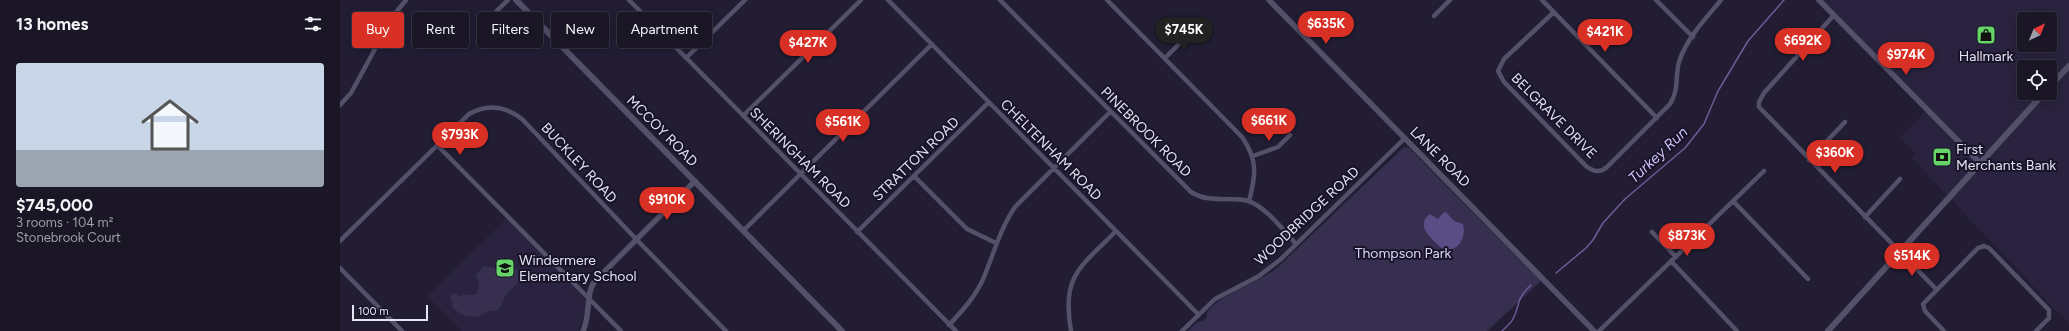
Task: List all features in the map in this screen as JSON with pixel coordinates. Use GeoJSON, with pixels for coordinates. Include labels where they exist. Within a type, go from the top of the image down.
{"type":"FeatureCollection","features":[{"type":"Feature","properties":{"kind":"main road","name":"MCCOY ROAD"},"geometry":{"type":"LineString","coordinates":[[516,0],[842,331]]}},
{"type":"Feature","properties":{"kind":"main road"},"geometry":{"type":"LineString","coordinates":[[2057,79],[2069,66]]}},
{"type":"Feature","properties":{"kind":"main road"},"geometry":{"type":"LineString","coordinates":[[1828,331],[2038,100]]}},
{"type":"Feature","properties":{"kind":"street"},"geometry":{"type":"LineString","coordinates":[[340,105],[351,93],[393,16],[406,0]]}},
{"type":"Feature","properties":{"kind":"street"},"geometry":{"type":"LineString","coordinates":[[496,12],[508,0]]}},
{"type":"Feature","properties":{"kind":"street","name":"SHERINGHAM ROAD"},"geometry":{"type":"LineString","coordinates":[[629,0],[956,331]]}},
{"type":"Feature","properties":{"kind":"street"},"geometry":{"type":"LineString","coordinates":[[686,58],[745,0]]}},
{"type":"Feature","properties":{"kind":"street"},"geometry":{"type":"LineString","coordinates":[[743,116],[861,0]]}},
{"type":"Feature","properties":{"kind":"street","name":"CHELTENHAM ROAD"},"geometry":{"type":"LineString","coordinates":[[888,0],[1199,315]]}},
{"type":"Feature","properties":{"kind":"street","name":"PINEBROOK ROAD"},"geometry":{"type":"LineString","coordinates":[[1000,0],[1191,192],[1202,198],[1212,200],[1249,201]]}},
{"type":"Feature","properties":{"kind":"street","name":"LANE ROAD"},"geometry":{"type":"LineString","coordinates":[[1269,0],[1594,331]]}},
{"type":"Feature","properties":{"kind":"street"},"geometry":{"type":"LineString","coordinates":[[1434,16],[1450,0]]}},
{"type":"Feature","properties":{"kind":"street"},"geometry":{"type":"LineString","coordinates":[[1542,0],[1657,118],[1675,97],[1679,64],[1693,37],[1722,0]]}},
{"type":"Feature","properties":{"kind":"street"},"geometry":{"type":"LineString","coordinates":[[1656,0],[1693,37]]}},
{"type":"Feature","properties":{"kind":"street"},"geometry":{"type":"LineString","coordinates":[[1819,0],[1980,163]]}},
{"type":"Feature","properties":{"kind":"street"},"geometry":{"type":"LineString","coordinates":[[1111,1],[1242,137],[1253,156],[1255,180],[1249,201],[1263,210],[1296,244]]}},
{"type":"Feature","properties":{"kind":"street","name":"BELGRAVE DRIVE"},"geometry":{"type":"LineString","coordinates":[[1554,12],[1504,59],[1498,71],[1504,82],[1586,166],[1592,170],[1599,171],[1607,166],[1657,118]]}},
{"type":"Feature","properties":{"kind":"street"},"geometry":{"type":"LineString","coordinates":[[1834,15],[1764,93],[1759,102],[1762,112],[1936,289]]}},
{"type":"Feature","properties":{"kind":"street"},"geometry":{"type":"LineString","coordinates":[[1165,58],[1191,32]]}},
{"type":"Feature","properties":{"kind":"street"},"geometry":{"type":"LineString","coordinates":[[743,231],[932,44]]}},
{"type":"Feature","properties":{"kind":"street","name":"STRATTON ROAD"},"geometry":{"type":"LineString","coordinates":[[857,232],[989,102]]}},
{"type":"Feature","properties":{"kind":"street","name":"BUCKLEY ROAD"},"geometry":{"type":"LineString","coordinates":[[437,145],[469,114],[476,110],[492,107],[508,110],[522,119],[726,331]]}},
{"type":"Feature","properties":{"kind":"street"},"geometry":{"type":"LineString","coordinates":[[949,325],[971,301],[978,288],[1003,225],[1015,207],[1110,112]]}},
{"type":"Feature","properties":{"kind":"street"},"geometry":{"type":"LineString","coordinates":[[1809,160],[1845,122]]}},
{"type":"Feature","properties":{"kind":"street"},"geometry":{"type":"LineString","coordinates":[[1253,156],[1278,147],[1290,136]]}},
{"type":"Feature","properties":{"kind":"street","name":"WOODBRIDGE ROAD"},"geometry":{"type":"LineString","coordinates":[[1182,331],[1225,293],[1249,282],[1270,268],[1405,138]]}},
{"type":"Feature","properties":{"kind":"street"},"geometry":{"type":"LineString","coordinates":[[340,241],[437,145],[621,331]]}},
{"type":"Feature","properties":{"kind":"street"},"geometry":{"type":"LineString","coordinates":[[1599,331],[1734,202],[1764,171]]}},
{"type":"Feature","properties":{"kind":"street"},"geometry":{"type":"LineString","coordinates":[[914,176],[962,225],[975,234],[996,243]]}},
{"type":"Feature","properties":{"kind":"street"},"geometry":{"type":"LineString","coordinates":[[1865,217],[1900,179]]}},
{"type":"Feature","properties":{"kind":"street"},"geometry":{"type":"LineString","coordinates":[[583,331],[589,316],[590,289],[595,281],[695,181]]}},
{"type":"Feature","properties":{"kind":"street"},"geometry":{"type":"LineString","coordinates":[[1734,202],[1808,279]]}},
{"type":"Feature","properties":{"kind":"street"},"geometry":{"type":"LineString","coordinates":[[1071,331],[1067,300],[1072,281],[1081,266],[1116,231]]}},
{"type":"Feature","properties":{"kind":"street"},"geometry":{"type":"LineString","coordinates":[[1652,232],[1676,257]]}},
{"type":"Feature","properties":{"kind":"street"},"geometry":{"type":"LineString","coordinates":[[1944,331],[1923,308],[1925,300],[1981,246],[1989,248],[2049,310],[2049,318],[2036,331]]}},
{"type":"Feature","properties":{"kind":"street"},"geometry":{"type":"LineString","coordinates":[[1671,261],[1737,331]]}},
{"type":"Feature","properties":{"kind":"street"},"geometry":{"type":"LineString","coordinates":[[340,268],[402,331]]}},
{"type":"Feature","properties":{"kind":"shaded area"},"geometry":{"type":"Polygon","coordinates":[[[1819,0],[2069,0],[2069,324],[1912,158],[1916,154],[1900,137],[1927,110],[1819,0]]]}},
{"type":"Feature","properties":{"kind":"shaded area"},"geometry":{"type":"Polygon","coordinates":[[[1446,212],[1454,221],[1463,224],[1464,229],[1464,234],[1460,243],[1453,249],[1441,248],[1426,232],[1424,225],[1424,221],[1430,214],[1438,219],[1443,213],[1446,212]]]}},
{"type":"Feature","properties":{"kind":"shaded area","name":"Windermere Elementary School"},"geometry":{"type":"Polygon","coordinates":[[[507,218],[585,299],[585,316],[578,331],[462,331],[427,296],[507,218]]]}},
{"type":"Feature","properties":{"kind":"green space","name":"Thompson Park"},"geometry":{"type":"Polygon","coordinates":[[[1404,147],[1409,148],[1541,281],[1487,331],[1188,331],[1197,322],[1203,321],[1207,316],[1207,312],[1222,299],[1270,273],[1278,267],[1404,147]]]}},
{"type":"Feature","properties":{"kind":"green space"},"geometry":{"type":"Polygon","coordinates":[[[483,266],[495,268],[497,271],[507,267],[518,269],[518,282],[505,296],[501,307],[495,311],[488,311],[478,317],[464,316],[453,308],[450,296],[454,293],[457,294],[458,297],[464,295],[476,295],[479,286],[476,275],[483,266]]]}},
{"type":"Feature","properties":{"kind":"waterway","name":"Turkey Run"},"geometry":{"type":"LineString","coordinates":[[1556,273],[1586,248],[1593,240],[1603,223],[1625,199],[1685,148],[1704,124],[1718,91],[1748,41],[1784,0]]}},
{"type":"Feature","properties":{"kind":"waterway","name":"Turkey Run"},"geometry":{"type":"LineString","coordinates":[[1502,331],[1512,320],[1520,298],[1531,285]]}},
{"type":"Feature","properties":{"kind":"place","name":"Hallmark"},"geometry":{"type":"Point","coordinates":[1986,35]}},
{"type":"Feature","properties":{"kind":"place","name":"First Merchants Bank"},"geometry":{"type":"Point","coordinates":[1942,157]}},
{"type":"Feature","properties":{"kind":"place","name":"Windermere Elementary School"},"geometry":{"type":"Point","coordinates":[505,268]}}]}
